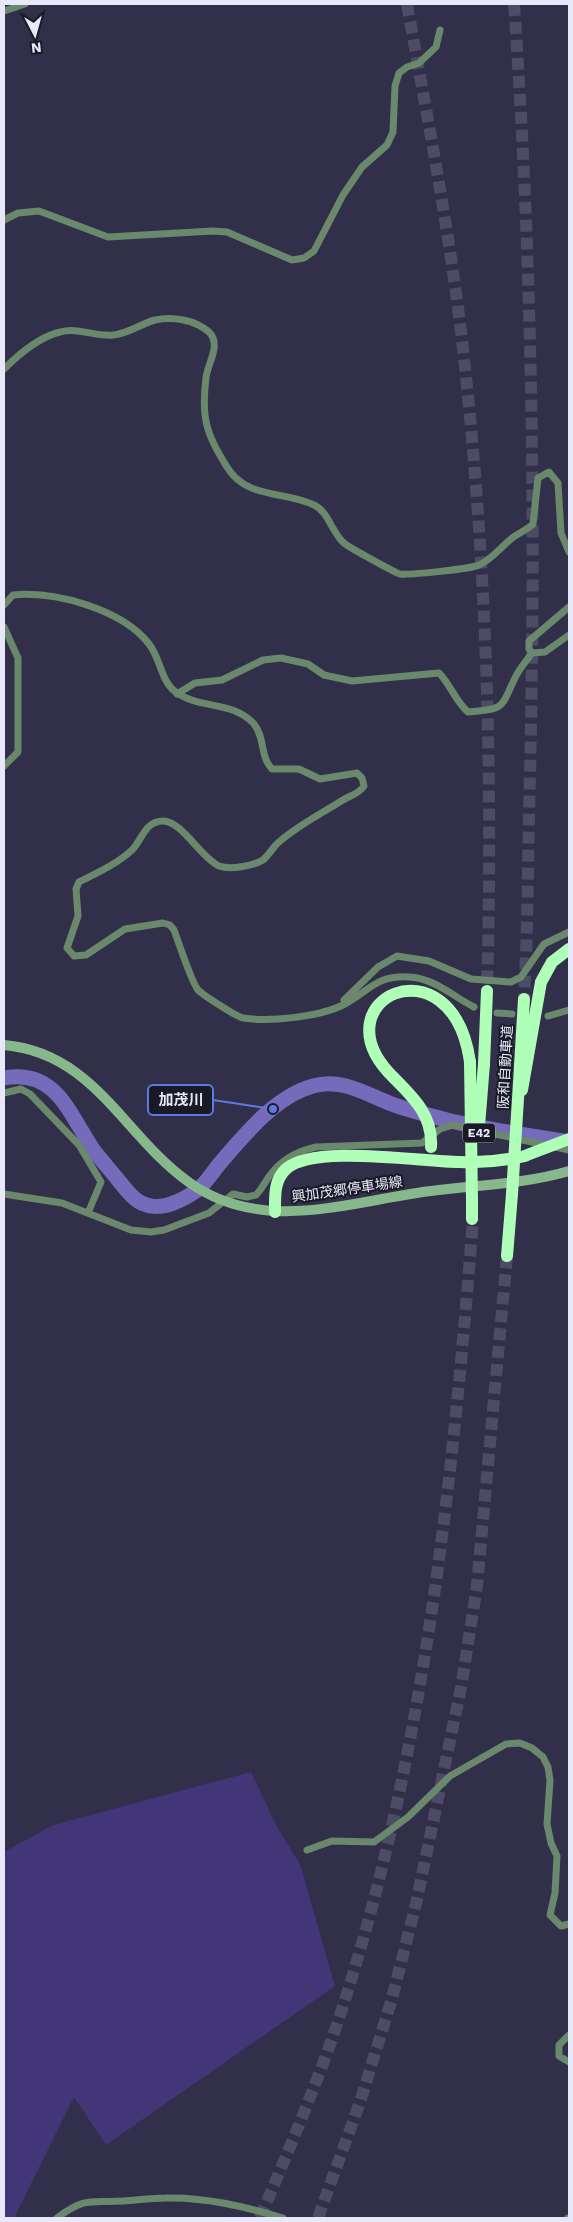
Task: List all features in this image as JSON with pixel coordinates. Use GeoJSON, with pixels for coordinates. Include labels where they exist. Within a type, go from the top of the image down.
{"type":"FeatureCollection","features":[{"type":"Feature","properties":{"kind":"highway"},"geometry":{"type":"LineString","coordinates":[[524,1068],[544,974],[557,956],[569,949]]}},
{"type":"Feature","properties":{"kind":"highway","name":"阪和自動車道"},"geometry":{"type":"LineString","coordinates":[[472,1219],[484,1064],[487,990]]}},
{"type":"Feature","properties":{"kind":"highway"},"geometry":{"type":"LineString","coordinates":[[424,1161],[430,1147],[431,1132],[425,1114],[416,1100],[374,1055],[368,1031],[372,1015],[377,1007],[389,996],[403,991],[426,992],[448,1007],[463,1030],[470,1062],[473,1201]]}},
{"type":"Feature","properties":{"kind":"highway","name":"阪和自動車道"},"geometry":{"type":"LineString","coordinates":[[508,1256],[518,1108],[524,1068],[524,999]]}},
{"type":"Feature","properties":{"kind":"highway"},"geometry":{"type":"LineString","coordinates":[[275,1212],[275,1189],[279,1178],[297,1162],[343,1156],[473,1162],[527,1155],[569,1139]]}},
{"type":"Feature","properties":{"kind":"main road","name":"興加茂郷停車場線"},"geometry":{"type":"LineString","coordinates":[[4,1045],[35,1050],[62,1062],[94,1088],[162,1159],[189,1182],[225,1202],[275,1212],[327,1209],[410,1194],[528,1180],[569,1170]]}},
{"type":"Feature","properties":{"kind":"street"},"geometry":{"type":"LineString","coordinates":[[4,11],[25,4]]}},
{"type":"Feature","properties":{"kind":"street"},"geometry":{"type":"LineString","coordinates":[[4,220],[18,213],[39,211],[108,237],[213,230],[227,232],[292,260],[304,258],[314,251],[343,195],[362,167],[387,146],[393,132],[395,86],[399,73],[419,62],[436,47],[440,30]]}},
{"type":"Feature","properties":{"kind":"street"},"geometry":{"type":"LineString","coordinates":[[4,369],[37,343],[60,332],[78,330],[113,335],[128,332],[155,320],[177,319],[193,322],[209,332],[214,339],[215,347],[206,376],[203,410],[205,425],[228,469],[237,480],[253,490],[305,501],[318,506],[335,534],[345,545],[399,574],[479,566],[513,537],[533,524],[538,478],[549,472],[558,483],[561,533],[569,552]]}},
{"type":"Feature","properties":{"kind":"street"},"geometry":{"type":"LineString","coordinates":[[4,605],[13,595],[32,593],[81,603],[119,619],[149,644],[159,661],[167,684],[177,694],[236,711],[255,725],[266,762],[272,769],[299,769],[320,779],[357,774],[362,778],[364,786],[360,792],[344,800],[283,839],[264,860],[246,866],[222,867],[217,865],[204,855],[175,825],[164,821],[154,823],[144,831],[138,844],[130,852],[79,882],[76,889],[78,916],[67,948],[68,951],[74,956],[86,955],[117,932],[163,922],[170,924],[198,990],[242,1018],[296,1016],[337,1007],[375,983],[391,978],[408,977],[438,986],[474,1007]]}},
{"type":"Feature","properties":{"kind":"street"},"geometry":{"type":"LineString","coordinates":[[532,653],[528,648],[529,641],[569,607]]}},
{"type":"Feature","properties":{"kind":"street"},"geometry":{"type":"LineString","coordinates":[[4,627],[18,658],[20,676],[17,700],[18,752],[4,766]]}},
{"type":"Feature","properties":{"kind":"street"},"geometry":{"type":"LineString","coordinates":[[532,653],[545,652],[569,635]]}},
{"type":"Feature","properties":{"kind":"street"},"geometry":{"type":"LineString","coordinates":[[177,694],[195,683],[222,680],[263,660],[280,658],[308,664],[324,675],[352,681],[439,673],[447,681],[459,704],[468,712],[492,710],[505,702],[516,676],[532,653]]}},
{"type":"Feature","properties":{"kind":"street"},"geometry":{"type":"LineString","coordinates":[[337,1007],[378,966],[397,956],[411,956],[428,961],[471,979],[511,982],[523,974],[544,944],[569,932]]}},
{"type":"Feature","properties":{"kind":"street"},"geometry":{"type":"LineString","coordinates":[[548,1016],[569,1010]]}},
{"type":"Feature","properties":{"kind":"street"},"geometry":{"type":"LineString","coordinates":[[496,1013],[512,1014]]}},
{"type":"Feature","properties":{"kind":"street"},"geometry":{"type":"LineString","coordinates":[[4,1093],[21,1089],[30,1094],[82,1149],[101,1182],[88,1213]]}},
{"type":"Feature","properties":{"kind":"street"},"geometry":{"type":"LineString","coordinates":[[4,1194],[56,1202],[131,1230],[151,1232],[164,1230],[209,1213],[233,1194],[247,1197],[256,1195],[278,1165],[300,1151],[324,1146],[422,1143],[447,1126],[453,1126],[569,1150]]}},
{"type":"Feature","properties":{"kind":"street"},"geometry":{"type":"LineString","coordinates":[[307,1850],[332,1841],[374,1842],[408,1817],[450,1776],[506,1744],[520,1743],[532,1748],[542,1757],[548,1768],[550,1780],[547,1824],[551,1843],[557,1856],[550,1915],[561,1926],[569,1924]]}},
{"type":"Feature","properties":{"kind":"street"},"geometry":{"type":"LineString","coordinates":[[569,2035],[559,2045],[559,2056],[569,2062]]}},
{"type":"Feature","properties":{"kind":"street"},"geometry":{"type":"LineString","coordinates":[[56,2218],[71,2207],[101,2199],[122,2201],[167,2198],[193,2199],[240,2206],[283,2218]]}},
{"type":"Feature","properties":{"kind":"shaded area"},"geometry":{"type":"Polygon","coordinates":[[[251,1772],[277,1827],[300,1864],[335,1986],[106,2145],[74,2097],[14,2218],[4,2218],[4,1852],[53,1825],[251,1772]]]}},
{"type":"Feature","properties":{"kind":"waterway"},"geometry":{"type":"LineString","coordinates":[[4,1078],[22,1077],[37,1080],[50,1088],[60,1098],[95,1152],[133,1197],[141,1203],[157,1207],[169,1205],[196,1191],[251,1128],[286,1098],[299,1091],[323,1084],[343,1085],[396,1106],[447,1120],[492,1130],[569,1142]]}},
{"type":"Feature","properties":{"kind":"tunnel"},"geometry":{"type":"LineString","coordinates":[[407,4],[453,269],[472,437],[483,595],[486,674],[489,832],[487,991]]}},
{"type":"Feature","properties":{"kind":"tunnel"},"geometry":{"type":"LineString","coordinates":[[514,4],[529,292],[533,581],[524,999]]}},
{"type":"Feature","properties":{"kind":"tunnel"},"geometry":{"type":"LineString","coordinates":[[260,2218],[308,2104],[340,2016],[376,1893],[398,1798],[417,1703],[445,1510],[456,1413],[473,1219]]}},
{"type":"Feature","properties":{"kind":"tunnel"},"geometry":{"type":"LineString","coordinates":[[318,2218],[360,2102],[391,2002],[416,1904],[461,1688],[477,1586],[507,1256]]}},
{"type":"Feature","properties":{"kind":"place","name":"加茂川"},"geometry":{"type":"Point","coordinates":[273,1109]}}]}
